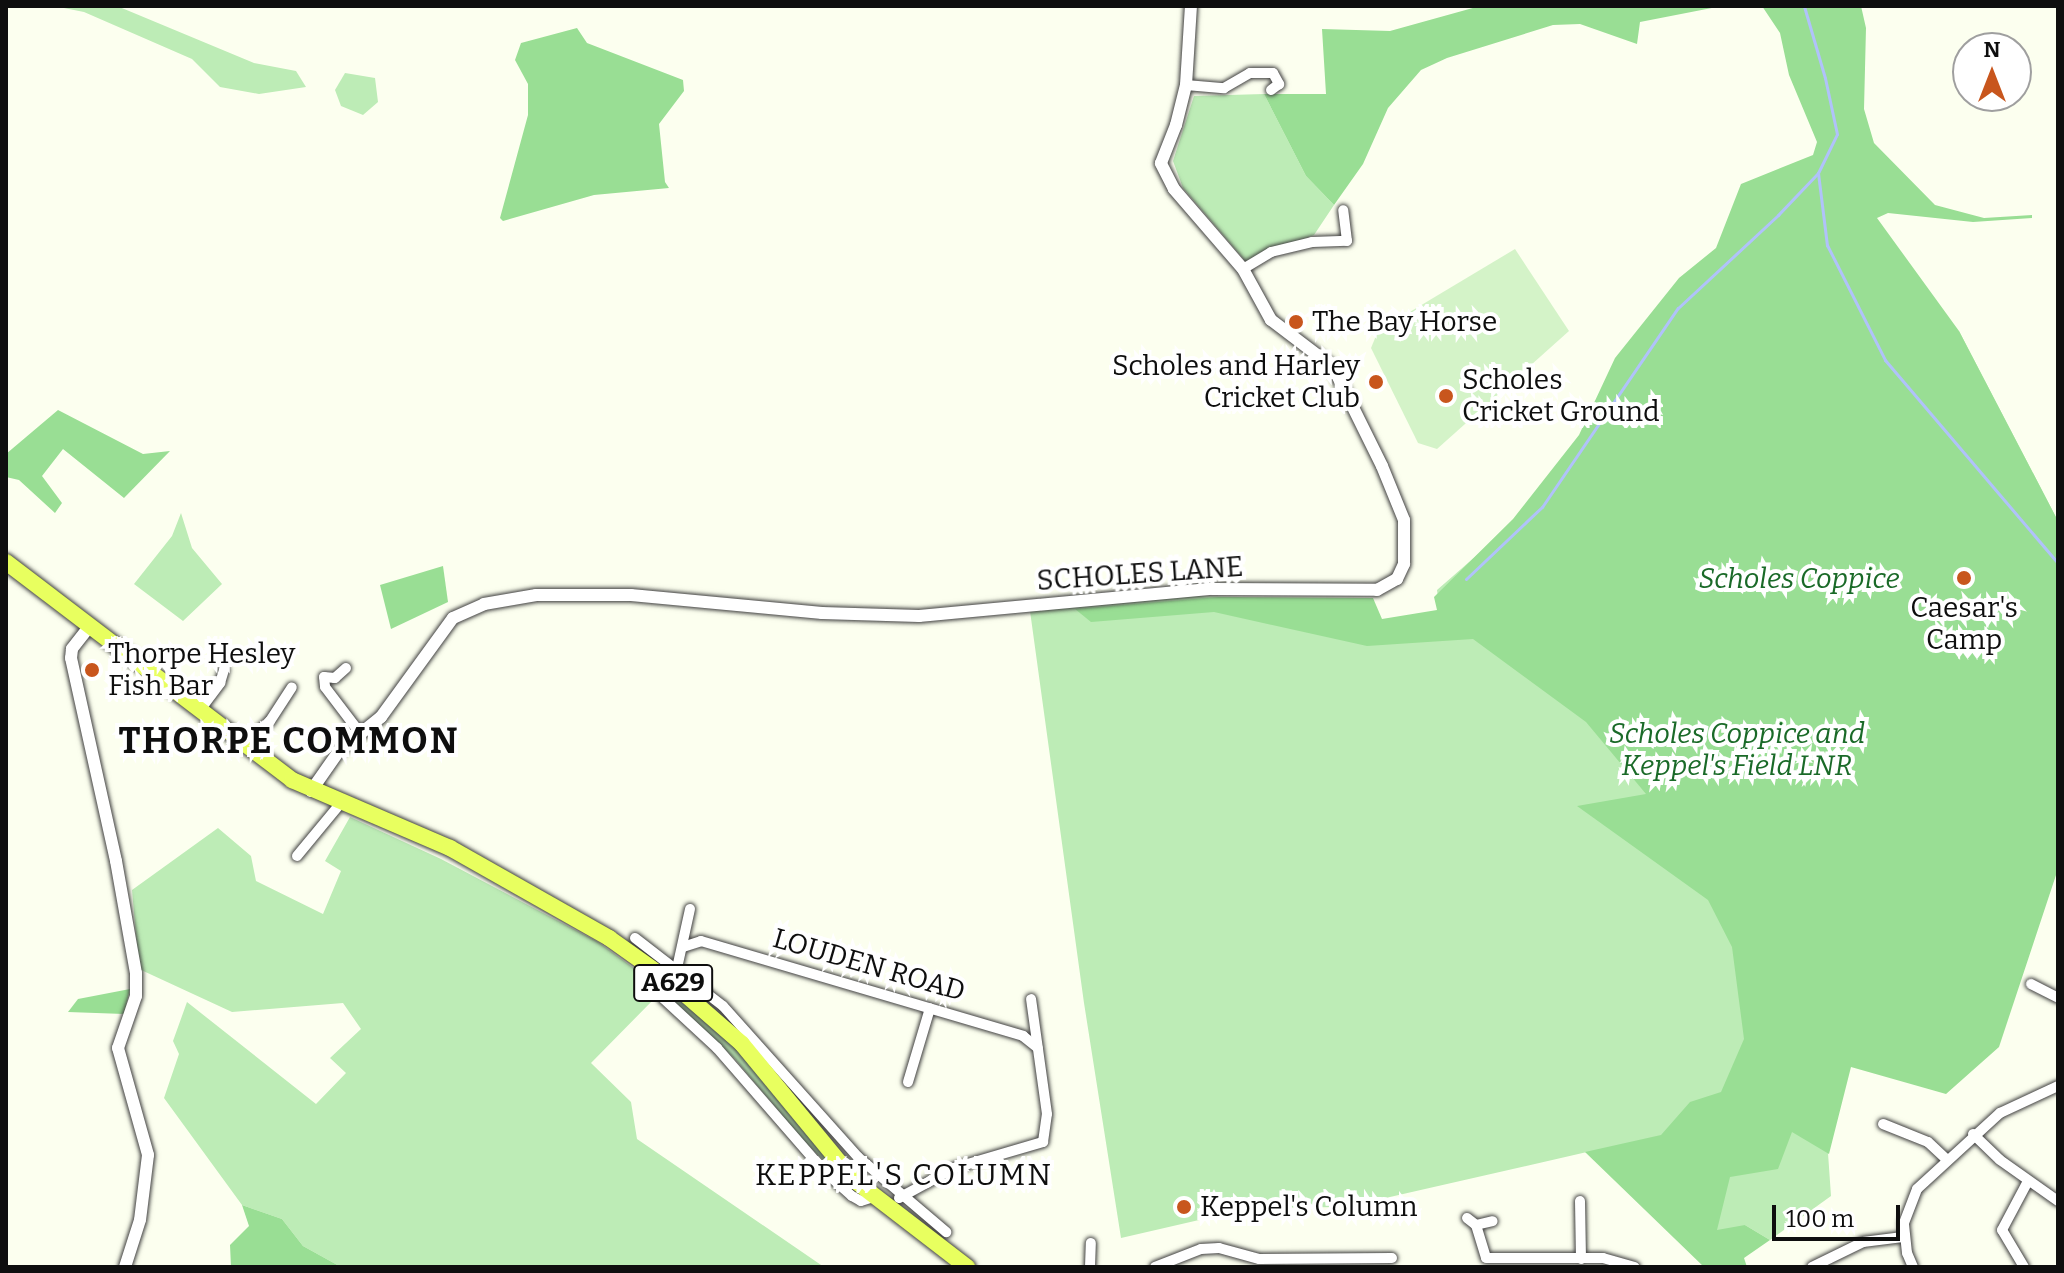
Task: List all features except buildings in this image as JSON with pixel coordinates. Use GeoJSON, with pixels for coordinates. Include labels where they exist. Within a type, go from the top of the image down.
{"type":"FeatureCollection","features":[{"type":"Feature","properties":{"kind":"main road","name":"A629"},"geometry":{"type":"LineString","coordinates":[[6,562],[245,745],[311,791],[450,848],[674,975],[742,1044],[850,1175],[880,1202],[967,1267]]}},
{"type":"Feature","properties":{"kind":"street","name":"SCHOLES LANE"},"geometry":{"type":"LineString","coordinates":[[311,791],[339,751],[381,717],[453,618],[484,604],[536,595],[631,595],[793,611],[919,616],[1212,589],[1377,590],[1397,579],[1404,564],[1406,533],[1396,497],[1333,367],[1276,325],[1243,269],[1174,189],[1161,163],[1176,125],[1186,85],[1191,6]]}},
{"type":"Feature","properties":{"kind":"street"},"geometry":{"type":"LineString","coordinates":[[1186,85],[1224,88],[1250,73],[1273,73],[1279,84],[1271,90]]}},
{"type":"Feature","properties":{"kind":"street"},"geometry":{"type":"LineString","coordinates":[[1243,269],[1271,252],[1312,242],[1347,241],[1343,210]]}},
{"type":"Feature","properties":{"kind":"street"},"geometry":{"type":"LineString","coordinates":[[89,627],[72,649],[71,658],[116,861],[136,973],[136,996],[118,1048],[148,1155],[140,1220],[125,1267]]}},
{"type":"Feature","properties":{"kind":"street"},"geometry":{"type":"LineString","coordinates":[[346,668],[335,678],[324,677],[325,687],[360,733]]}},
{"type":"Feature","properties":{"kind":"street"},"geometry":{"type":"LineString","coordinates":[[200,710],[220,683],[224,670]]}},
{"type":"Feature","properties":{"kind":"street"},"geometry":{"type":"LineString","coordinates":[[245,745],[270,721],[292,687]]}},
{"type":"Feature","properties":{"kind":"street"},"geometry":{"type":"LineString","coordinates":[[297,856],[340,804]]}},
{"type":"Feature","properties":{"kind":"street"},"geometry":{"type":"LineString","coordinates":[[674,975],[690,909]]}},
{"type":"Feature","properties":{"kind":"street"},"geometry":{"type":"LineString","coordinates":[[635,938],[674,975],[750,1033],[816,1113],[902,1196],[946,1232]]}},
{"type":"Feature","properties":{"kind":"street","name":"LOUDEN ROAD"},"geometry":{"type":"LineString","coordinates":[[683,947],[701,941],[1023,1036],[1038,1048]]}},
{"type":"Feature","properties":{"kind":"street"},"geometry":{"type":"LineString","coordinates":[[2031,984],[2058,998]]}},
{"type":"Feature","properties":{"kind":"street"},"geometry":{"type":"LineString","coordinates":[[880,1202],[902,1196],[954,1168],[1043,1142],[1048,1126],[1031,999]]}},
{"type":"Feature","properties":{"kind":"street"},"geometry":{"type":"LineString","coordinates":[[908,1082],[930,1008]]}},
{"type":"Feature","properties":{"kind":"street"},"geometry":{"type":"LineString","coordinates":[[1913,1267],[1903,1237],[1913,1195],[1973,1134],[2028,1097],[2058,1086]]}},
{"type":"Feature","properties":{"kind":"street"},"geometry":{"type":"LineString","coordinates":[[1883,1124],[1928,1142],[1946,1159]]}},
{"type":"Feature","properties":{"kind":"street"},"geometry":{"type":"LineString","coordinates":[[1973,1134],[2028,1181],[2058,1201]]}},
{"type":"Feature","properties":{"kind":"street"},"geometry":{"type":"LineString","coordinates":[[2024,1267],[2002,1230],[2028,1181]]}},
{"type":"Feature","properties":{"kind":"street"},"geometry":{"type":"LineString","coordinates":[[1566,1200],[1581,1198],[1581,1259]]}},
{"type":"Feature","properties":{"kind":"street"},"geometry":{"type":"LineString","coordinates":[[1493,1221],[1472,1221],[1485,1263],[1603,1258],[1635,1267]]}},
{"type":"Feature","properties":{"kind":"street"},"geometry":{"type":"LineString","coordinates":[[1812,1267],[1863,1242],[1903,1237]]}},
{"type":"Feature","properties":{"kind":"street"},"geometry":{"type":"LineString","coordinates":[[1090,1267],[1091,1243]]}},
{"type":"Feature","properties":{"kind":"street"},"geometry":{"type":"LineString","coordinates":[[1155,1267],[1201,1249],[1219,1248],[1259,1259],[1392,1258]]}},
{"type":"Feature","properties":{"kind":"green space"},"geometry":{"type":"Polygon","coordinates":[[[54,6],[117,6],[254,63],[296,71],[306,87],[259,94],[220,87],[192,59],[84,12],[54,6]]]}},
{"type":"Feature","properties":{"kind":"green space"},"geometry":{"type":"Polygon","coordinates":[[[1480,6],[1722,6],[1640,22],[1637,44],[1580,24],[1553,25],[1447,58],[1421,70],[1388,108],[1363,164],[1334,205],[1306,176],[1264,94],[1326,94],[1322,29],[1390,31],[1480,6]]]}},
{"type":"Feature","properties":{"kind":"green space","name":"Scholes Coppice"},"geometry":{"type":"Polygon","coordinates":[[[1762,6],[1861,6],[1866,28],[1864,109],[1874,143],[1935,205],[1984,218],[2032,215],[2032,218],[1973,222],[1888,213],[1877,218],[1959,331],[2058,521],[2058,869],[1999,1047],[1946,1094],[1851,1067],[1829,1154],[1792,1132],[1778,1169],[1730,1177],[1717,1230],[1745,1225],[1770,1240],[1744,1258],[1747,1267],[1704,1267],[1585,1152],[1661,1135],[1690,1102],[1721,1092],[1744,1039],[1732,947],[1708,900],[1577,806],[1646,794],[1586,722],[1473,639],[1367,646],[1214,612],[1091,622],[1075,609],[1218,597],[1373,598],[1382,619],[1437,610],[1434,597],[1513,519],[1579,435],[1615,358],[1679,278],[1716,248],[1741,184],[1813,155],[1817,142],[1789,75],[1780,33],[1762,6]]]}},
{"type":"Feature","properties":{"kind":"green space"},"geometry":{"type":"Polygon","coordinates":[[[577,28],[587,43],[683,80],[684,91],[659,124],[665,182],[669,188],[594,195],[503,221],[500,218],[528,115],[528,84],[515,60],[521,43],[577,28]]]}},
{"type":"Feature","properties":{"kind":"green space"},"geometry":{"type":"Polygon","coordinates":[[[345,73],[375,78],[378,102],[363,115],[341,106],[335,90],[345,73]]]}},
{"type":"Feature","properties":{"kind":"green space"},"geometry":{"type":"Polygon","coordinates":[[[1264,94],[1306,176],[1334,205],[1314,235],[1246,262],[1183,188],[1173,161],[1194,96],[1264,94]]]}},
{"type":"Feature","properties":{"kind":"green space","name":"Scholes Cricket Ground"},"geometry":{"type":"Polygon","coordinates":[[[1515,249],[1569,331],[1437,449],[1418,443],[1371,348],[1378,331],[1515,249]]]}},
{"type":"Feature","properties":{"kind":"green space","name":"Scholes Coppice and Keppel's Field LNR"},"geometry":{"type":"Polygon","coordinates":[[[1959,331],[2058,521],[1840,1051],[1828,1153],[1831,1196],[1770,1240],[1745,1225],[1731,1245],[1587,1152],[1346,1207],[1251,1208],[1121,1238],[1084,1003],[1030,611],[1194,596],[1239,597],[1381,625],[1440,614],[1437,590],[1516,521],[1959,331]]]}},
{"type":"Feature","properties":{"kind":"green space"},"geometry":{"type":"Polygon","coordinates":[[[58,410],[143,454],[170,451],[124,498],[63,449],[42,476],[62,503],[55,513],[19,480],[6,477],[6,454],[58,410]]]}},
{"type":"Feature","properties":{"kind":"green space"},"geometry":{"type":"Polygon","coordinates":[[[181,513],[192,548],[222,584],[183,621],[134,584],[172,536],[181,513]]]}},
{"type":"Feature","properties":{"kind":"green space"},"geometry":{"type":"Polygon","coordinates":[[[443,566],[448,602],[391,629],[380,585],[443,566]]]}},
{"type":"Feature","properties":{"kind":"green space"},"geometry":{"type":"Polygon","coordinates":[[[350,817],[441,859],[598,942],[657,985],[655,998],[591,1063],[631,1102],[637,1139],[824,1267],[341,1267],[303,1246],[282,1219],[242,1205],[164,1098],[179,1054],[173,1041],[187,1002],[316,1104],[346,1073],[330,1058],[361,1029],[343,1003],[232,1012],[139,969],[132,890],[218,828],[251,856],[256,881],[323,914],[341,871],[325,861],[350,817]]]}},
{"type":"Feature","properties":{"kind":"green space"},"geometry":{"type":"Polygon","coordinates":[[[130,989],[124,1014],[68,1012],[78,999],[130,989]]]}},
{"type":"Feature","properties":{"kind":"green space"},"geometry":{"type":"Polygon","coordinates":[[[671,989],[720,1027],[851,1187],[802,1139],[735,1059],[671,998],[671,989]]]}},
{"type":"Feature","properties":{"kind":"green space"},"geometry":{"type":"Polygon","coordinates":[[[242,1205],[282,1219],[303,1246],[341,1267],[231,1267],[230,1245],[249,1226],[242,1205]]]}},
{"type":"Feature","properties":{"kind":"waterway"},"geometry":{"type":"LineString","coordinates":[[1466,579],[1542,507],[1678,308],[1778,215],[1818,173],[1837,134],[1804,6]]}},
{"type":"Feature","properties":{"kind":"waterway"},"geometry":{"type":"LineString","coordinates":[[1818,173],[1827,245],[1885,360],[2058,563]]}},
{"type":"Feature","properties":{"kind":"place","name":"The Bay Horse"},"geometry":{"type":"Point","coordinates":[1296,322]}},
{"type":"Feature","properties":{"kind":"place","name":"Scholes and Harley Cricket Club"},"geometry":{"type":"Point","coordinates":[1376,382]}},
{"type":"Feature","properties":{"kind":"place","name":"Scholes Cricket Ground"},"geometry":{"type":"Point","coordinates":[1446,396]}},
{"type":"Feature","properties":{"kind":"place","name":"Caesar's Camp"},"geometry":{"type":"Point","coordinates":[1964,578]}},
{"type":"Feature","properties":{"kind":"place","name":"Thorpe Hesley Fish Bar"},"geometry":{"type":"Point","coordinates":[92,670]}},
{"type":"Feature","properties":{"kind":"place","name":"Keppel's Column"},"geometry":{"type":"Point","coordinates":[1184,1207]}},
{"type":"Feature","properties":{"kind":"district","name":"THORPE COMMON"},"geometry":{"type":"Point","coordinates":[289,742]}},
{"type":"Feature","properties":{"kind":"district","name":"KEPPEL'S COLUMN"},"geometry":{"type":"Point","coordinates":[904,1175]}}]}
